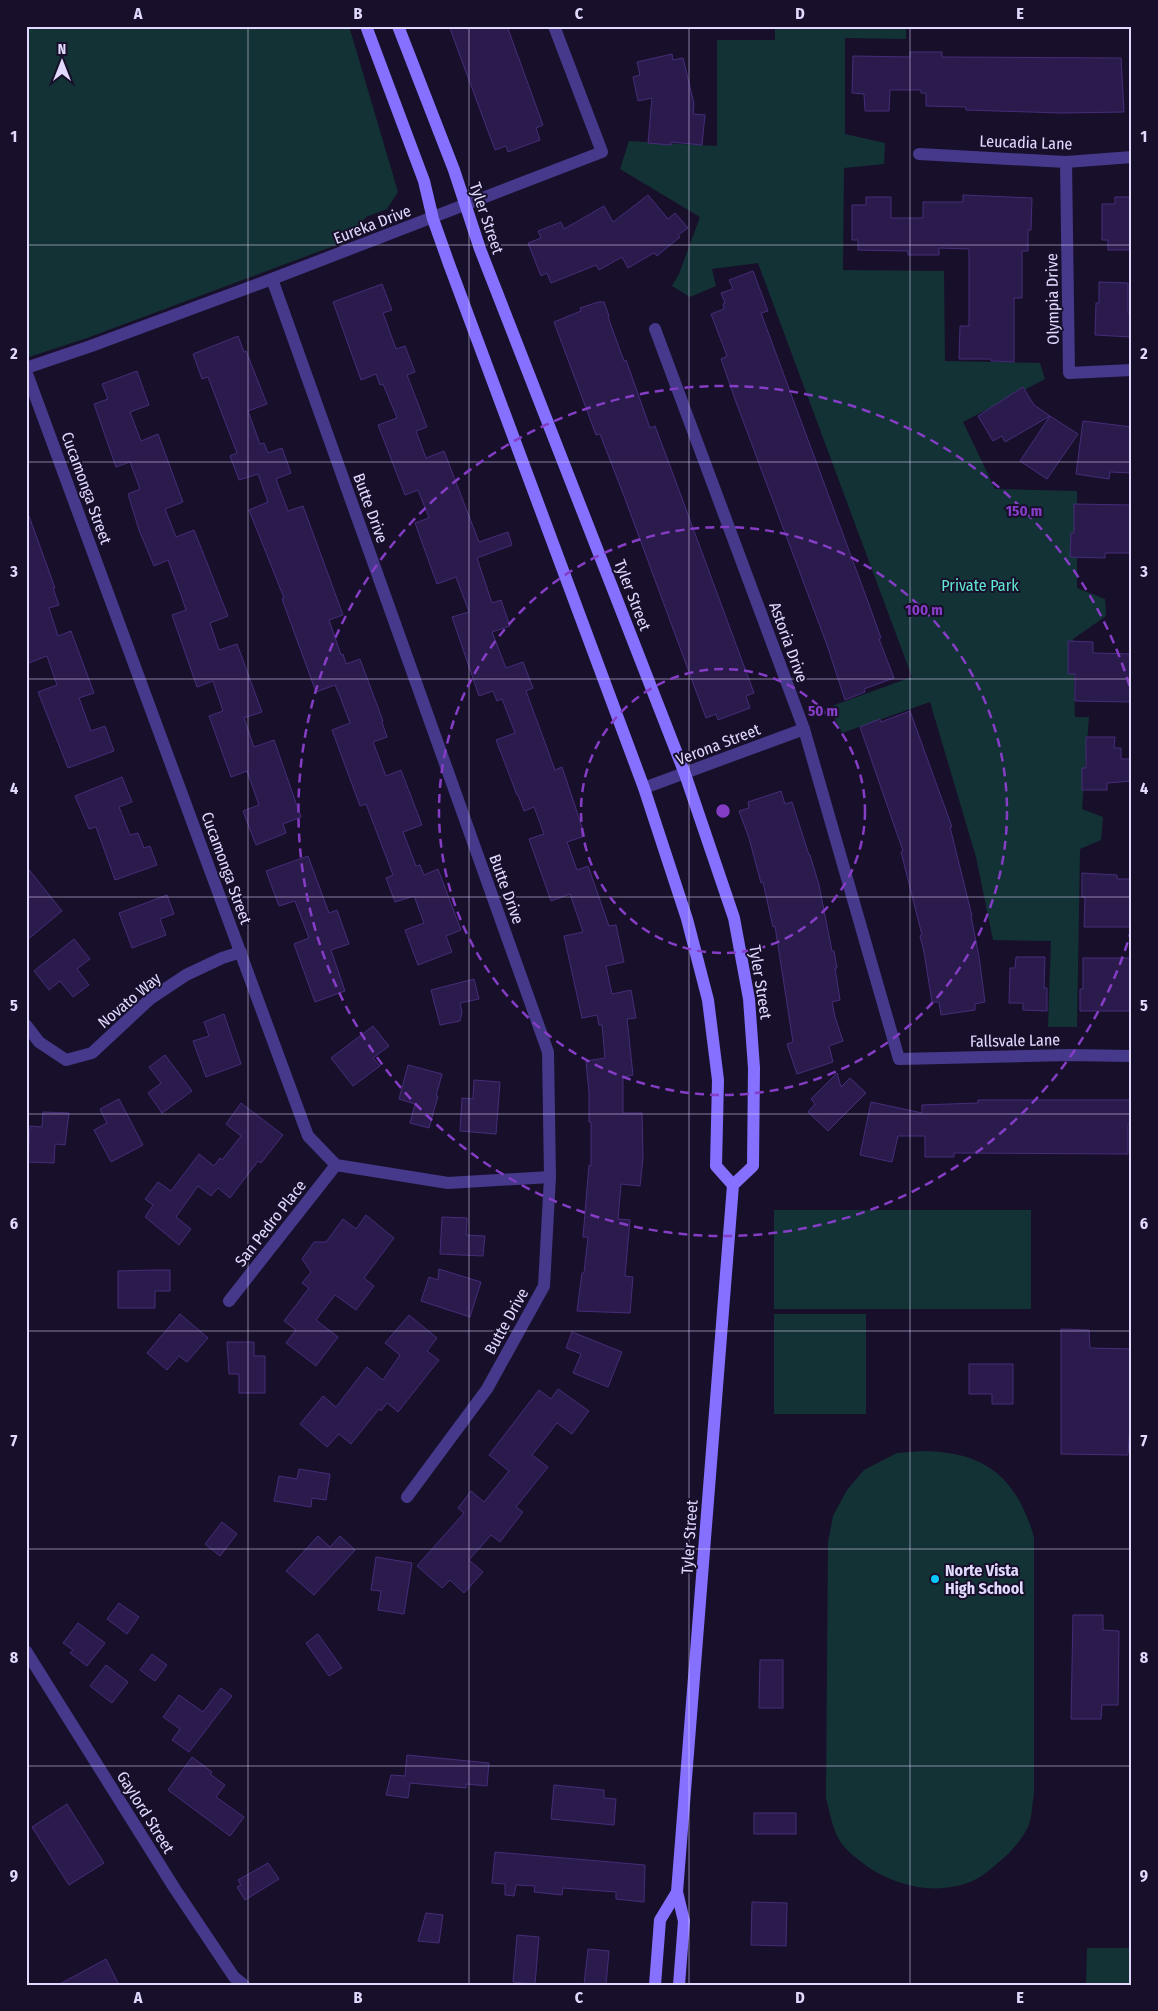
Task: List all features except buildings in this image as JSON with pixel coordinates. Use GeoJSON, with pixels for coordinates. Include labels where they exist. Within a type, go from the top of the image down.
{"type":"FeatureCollection","features":[{"type":"Feature","properties":{"kind":"main road"},"geometry":{"type":"LineString","coordinates":[[366,26],[424,181],[433,218],[644,788],[687,919],[708,1000],[718,1080],[716,1166],[733,1185]]}},
{"type":"Feature","properties":{"kind":"main road","name":"Tyler Street"},"geometry":{"type":"LineString","coordinates":[[398,26],[454,170],[480,249],[685,774],[734,918],[749,999],[754,1068],[753,1166],[733,1185],[677,1892],[684,1921],[679,1985]]}},
{"type":"Feature","properties":{"kind":"main road","name":"Tyler Street"},"geometry":{"type":"LineString","coordinates":[[655,1985],[660,1920],[677,1892]]}},
{"type":"Feature","properties":{"kind":"street","name":"Eureka Drive"},"geometry":{"type":"LineString","coordinates":[[26,370],[272,279],[602,152],[554,26]]}},
{"type":"Feature","properties":{"kind":"street","name":"Leucadia Lane"},"geometry":{"type":"LineString","coordinates":[[919,154],[1066,162],[1132,157]]}},
{"type":"Feature","properties":{"kind":"street","name":"Olympia Drive"},"geometry":{"type":"LineString","coordinates":[[1066,162],[1069,373],[1132,370]]}},
{"type":"Feature","properties":{"kind":"street","name":"Butte Drive"},"geometry":{"type":"LineString","coordinates":[[272,279],[548,1052],[550,1177],[544,1286],[487,1389],[407,1497]]}},
{"type":"Feature","properties":{"kind":"street","name":"Astoria Drive"},"geometry":{"type":"LineString","coordinates":[[655,329],[804,729],[899,1059]]}},
{"type":"Feature","properties":{"kind":"street","name":"Cucamonga Street"},"geometry":{"type":"LineString","coordinates":[[26,370],[308,1136],[336,1165]]}},
{"type":"Feature","properties":{"kind":"street","name":"Verona Street"},"geometry":{"type":"LineString","coordinates":[[644,788],[804,729]]}},
{"type":"Feature","properties":{"kind":"street","name":"Novato Way"},"geometry":{"type":"LineString","coordinates":[[26,1025],[39,1042],[66,1060],[92,1053],[150,999],[186,975],[222,958],[241,952]]}},
{"type":"Feature","properties":{"kind":"street","name":"Fallsvale Lane"},"geometry":{"type":"LineString","coordinates":[[899,1059],[1069,1055],[1132,1056]]}},
{"type":"Feature","properties":{"kind":"street"},"geometry":{"type":"LineString","coordinates":[[336,1165],[448,1183],[550,1177]]}},
{"type":"Feature","properties":{"kind":"street","name":"San Pedro Place"},"geometry":{"type":"LineString","coordinates":[[229,1301],[336,1165]]}},
{"type":"Feature","properties":{"kind":"street","name":"Gaylord Street"},"geometry":{"type":"LineString","coordinates":[[26,1651],[175,1889],[234,1977],[244,1985]]}},
{"type":"Feature","properties":{"kind":"green space"},"geometry":{"type":"Polygon","coordinates":[[[26,26],[349,26],[398,192],[387,209],[366,217],[347,241],[87,338],[26,358],[26,26]]]}},
{"type":"Feature","properties":{"kind":"green space","name":"Private Park"},"geometry":{"type":"Polygon","coordinates":[[[775,26],[906,26],[906,39],[845,38],[845,134],[885,143],[884,164],[844,168],[843,270],[944,271],[945,361],[1040,363],[1045,379],[963,422],[995,489],[1077,491],[1077,588],[1105,599],[1106,616],[1073,639],[1075,717],[1089,717],[1082,809],[1103,817],[1101,840],[1080,849],[1077,1027],[1048,1027],[1051,941],[993,940],[976,857],[930,702],[842,733],[829,707],[912,677],[758,263],[712,269],[716,286],[690,297],[672,286],[679,274],[700,217],[620,169],[629,141],[717,146],[717,40],[775,40],[775,26]]]}},
{"type":"Feature","properties":{"kind":"green space"},"geometry":{"type":"Polygon","coordinates":[[[774,1210],[1031,1210],[1031,1309],[774,1309],[774,1210]]]}},
{"type":"Feature","properties":{"kind":"green space"},"geometry":{"type":"Polygon","coordinates":[[[774,1314],[866,1314],[866,1414],[774,1414],[774,1314]]]}},
{"type":"Feature","properties":{"kind":"green space"},"geometry":{"type":"Polygon","coordinates":[[[923,1451],[964,1456],[981,1463],[995,1472],[1008,1484],[1018,1498],[1034,1537],[1034,1794],[1029,1823],[1015,1846],[980,1877],[954,1887],[942,1888],[916,1887],[903,1884],[868,1867],[843,1845],[837,1836],[826,1798],[828,1542],[833,1516],[847,1490],[864,1470],[897,1453],[923,1451]]]}},
{"type":"Feature","properties":{"kind":"green space"},"geometry":{"type":"Polygon","coordinates":[[[1087,1948],[1132,1948],[1132,1985],[1086,1985],[1087,1948]]]}},
{"type":"Feature","properties":{"kind":"place","name":"Norte Vista High School"},"geometry":{"type":"Point","coordinates":[935,1579]}}]}
